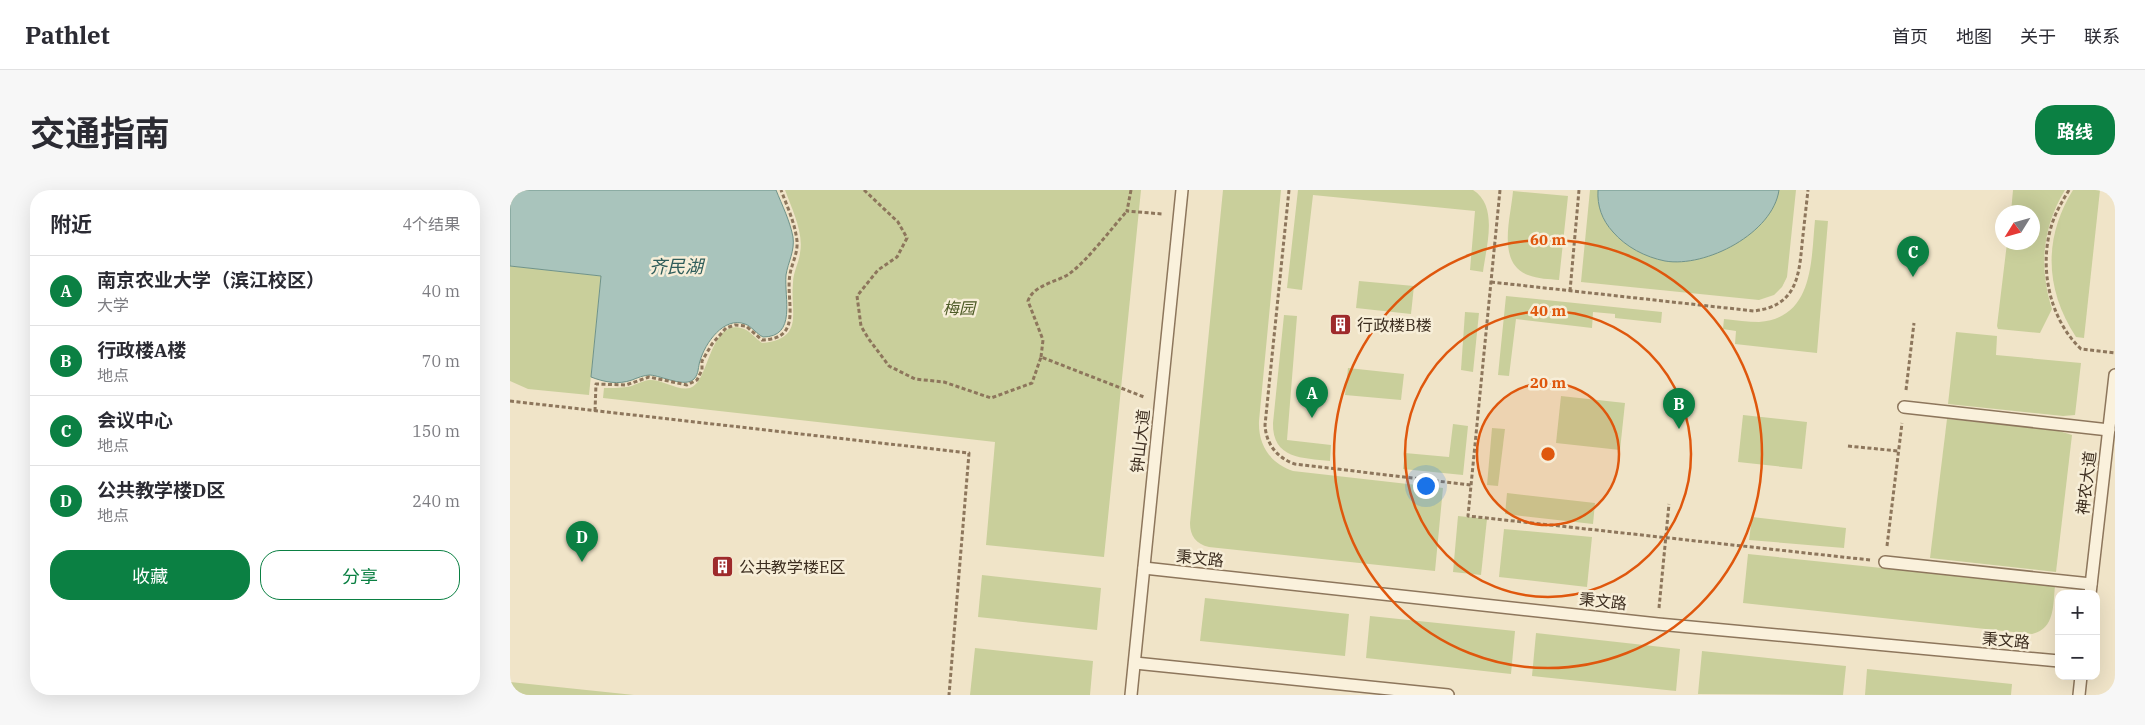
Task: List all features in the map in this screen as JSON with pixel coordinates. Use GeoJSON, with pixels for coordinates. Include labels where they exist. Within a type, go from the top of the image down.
{"type":"FeatureCollection","features":[{"type":"Feature","properties":{"kind":"lane","name":"钟山大道"},"geometry":{"type":"LineString","coordinates":[[1131,695],[1182,190]]}},
{"type":"Feature","properties":{"kind":"lane","name":"神农大道"},"geometry":{"type":"LineString","coordinates":[[2090,589],[2115,375]]}},
{"type":"Feature","properties":{"kind":"lane"},"geometry":{"type":"LineString","coordinates":[[1904,407],[2109,430]]}},
{"type":"Feature","properties":{"kind":"lane"},"geometry":{"type":"LineString","coordinates":[[1885,562],[2090,589]]}},
{"type":"Feature","properties":{"kind":"lane","name":"秉文路"},"geometry":{"type":"LineString","coordinates":[[1144,568],[1658,624],[2055,661]]}},
{"type":"Feature","properties":{"kind":"lane"},"geometry":{"type":"LineString","coordinates":[[1135,663],[1448,695]]}},
{"type":"Feature","properties":{"kind":"lane"},"geometry":{"type":"LineString","coordinates":[[2079,695],[2081,680]]}},
{"type":"Feature","properties":{"kind":"path"},"geometry":{"type":"LineString","coordinates":[[595,411],[596,384],[626,385],[648,377],[687,385],[697,380],[707,352],[718,334],[726,328],[735,325],[746,326],[762,340],[772,340],[782,335],[791,318],[790,273],[797,251],[791,217],[781,190]]}},
{"type":"Feature","properties":{"kind":"path"},"geometry":{"type":"LineString","coordinates":[[864,190],[898,222],[907,238],[897,258],[878,270],[857,296],[861,326],[889,366],[915,379],[944,382],[991,398],[1032,383],[1041,357],[1043,340],[1028,301],[1030,297],[1042,287],[1073,271],[1127,211],[1131,190]]}},
{"type":"Feature","properties":{"kind":"path"},"geometry":{"type":"LineString","coordinates":[[1289,190],[1265,425],[1270,444],[1283,459],[1295,464],[1471,484]]}},
{"type":"Feature","properties":{"kind":"path"},"geometry":{"type":"LineString","coordinates":[[1500,190],[1468,516],[1885,562],[1914,323]]}},
{"type":"Feature","properties":{"kind":"path"},"geometry":{"type":"LineString","coordinates":[[1570,291],[1579,190]]}},
{"type":"Feature","properties":{"kind":"path"},"geometry":{"type":"LineString","coordinates":[[1491,282],[1754,311],[1769,308],[1789,294],[1797,281],[1808,190]]}},
{"type":"Feature","properties":{"kind":"path"},"geometry":{"type":"LineString","coordinates":[[2069,190],[2053,221],[2049,236],[2047,268],[2052,299],[2064,328],[2081,349],[2115,354]]}},
{"type":"Feature","properties":{"kind":"path"},"geometry":{"type":"LineString","coordinates":[[1127,211],[1180,215]]}},
{"type":"Feature","properties":{"kind":"path"},"geometry":{"type":"LineString","coordinates":[[1041,357],[1160,404]]}},
{"type":"Feature","properties":{"kind":"path"},"geometry":{"type":"LineString","coordinates":[[510,401],[969,453],[949,695]]}},
{"type":"Feature","properties":{"kind":"path"},"geometry":{"type":"LineString","coordinates":[[1848,446],[1898,451]]}},
{"type":"Feature","properties":{"kind":"path"},"geometry":{"type":"LineString","coordinates":[[1658,624],[1669,504]]}},
{"type":"Feature","properties":{"kind":"green space","name":"梅园"},"geometry":{"type":"Polygon","coordinates":[[[785,190],[1141,190],[1104,557],[986,545],[995,442],[603,398],[604,388],[627,387],[649,380],[659,381],[680,388],[690,388],[697,383],[702,375],[717,341],[724,332],[732,328],[746,330],[762,343],[785,336],[790,330],[792,322],[793,279],[801,245],[797,221],[785,190]]]}},
{"type":"Feature","properties":{"kind":"green space"},"geometry":{"type":"Polygon","coordinates":[[[1223,190],[1281,190],[1259,421],[1263,445],[1272,458],[1285,468],[1293,471],[1443,488],[1435,571],[1209,547],[1197,542],[1193,536],[1190,523],[1223,190]]]}},
{"type":"Feature","properties":{"kind":"green space"},"geometry":{"type":"Polygon","coordinates":[[[1298,190],[1473,190],[1481,197],[1486,206],[1488,216],[1489,228],[1483,272],[1470,270],[1475,211],[1313,195],[1302,290],[1287,288],[1298,190]]]}},
{"type":"Feature","properties":{"kind":"green space"},"geometry":{"type":"Polygon","coordinates":[[[1590,190],[1598,190],[1598,202],[1603,218],[1613,232],[1624,242],[1636,251],[1650,257],[1665,261],[1681,262],[1717,253],[1735,244],[1751,233],[1764,220],[1774,206],[1779,190],[1796,190],[1787,277],[1782,287],[1774,295],[1759,300],[1581,282],[1590,190]]]}},
{"type":"Feature","properties":{"kind":"green space"},"geometry":{"type":"Polygon","coordinates":[[[2013,190],[2065,190],[2057,204],[2047,233],[2044,263],[2045,278],[2052,309],[2040,333],[1998,329],[1997,326],[2006,250],[2040,250],[2040,205],[2012,205],[2013,190]]]}},
{"type":"Feature","properties":{"kind":"green space"},"geometry":{"type":"Polygon","coordinates":[[[2073,190],[2100,190],[2084,338],[2076,337],[2058,301],[2052,264],[2056,227],[2063,208],[2073,190]]]}},
{"type":"Feature","properties":{"kind":"green space"},"geometry":{"type":"Polygon","coordinates":[[[1513,191],[1568,196],[1559,280],[1528,275],[1518,269],[1512,260],[1509,250],[1508,226],[1513,191]]]}},
{"type":"Feature","properties":{"kind":"green space"},"geometry":{"type":"Polygon","coordinates":[[[1815,220],[1828,221],[1817,353],[1735,344],[1736,331],[1723,329],[1724,319],[1759,322],[1777,318],[1790,310],[1800,299],[1810,269],[1815,220]]]}},
{"type":"Feature","properties":{"kind":"green space"},"geometry":{"type":"Polygon","coordinates":[[[510,266],[601,276],[589,395],[528,389],[510,381],[510,266]]]}},
{"type":"Feature","properties":{"kind":"green space"},"geometry":{"type":"Polygon","coordinates":[[[1359,281],[1414,286],[1411,314],[1356,308],[1359,281]]]}},
{"type":"Feature","properties":{"kind":"green space"},"geometry":{"type":"Polygon","coordinates":[[[1506,296],[1662,312],[1661,323],[1615,318],[1615,314],[1593,312],[1592,328],[1516,319],[1509,376],[1498,375],[1506,296]]]}},
{"type":"Feature","properties":{"kind":"green space"},"geometry":{"type":"Polygon","coordinates":[[[1465,312],[1479,313],[1473,372],[1461,370],[1465,312]]]}},
{"type":"Feature","properties":{"kind":"green space"},"geometry":{"type":"Polygon","coordinates":[[[1284,315],[1297,316],[1287,440],[1331,445],[1330,461],[1310,459],[1291,454],[1283,450],[1274,435],[1273,423],[1284,315]]]}},
{"type":"Feature","properties":{"kind":"green space"},"geometry":{"type":"Polygon","coordinates":[[[1956,332],[1997,336],[1996,355],[2081,363],[2075,415],[2063,416],[1948,404],[1956,332]]]}},
{"type":"Feature","properties":{"kind":"green space"},"geometry":{"type":"Polygon","coordinates":[[[1348,368],[1404,374],[1401,400],[1345,395],[1348,368]]]}},
{"type":"Feature","properties":{"kind":"green space"},"geometry":{"type":"Polygon","coordinates":[[[1561,396],[1625,403],[1620,450],[1556,443],[1561,396]]]}},
{"type":"Feature","properties":{"kind":"green space"},"geometry":{"type":"Polygon","coordinates":[[[1743,415],[1807,422],[1802,469],[1738,462],[1743,415]]]}},
{"type":"Feature","properties":{"kind":"green space"},"geometry":{"type":"Polygon","coordinates":[[[1947,419],[2056,430],[2072,435],[2056,572],[1930,558],[1947,419]]]}},
{"type":"Feature","properties":{"kind":"green space"},"geometry":{"type":"Polygon","coordinates":[[[1453,424],[1468,426],[1463,475],[1403,469],[1405,453],[1449,457],[1453,424]]]}},
{"type":"Feature","properties":{"kind":"green space"},"geometry":{"type":"Polygon","coordinates":[[[1492,428],[1505,429],[1498,486],[1487,485],[1492,428]]]}},
{"type":"Feature","properties":{"kind":"green space"},"geometry":{"type":"Polygon","coordinates":[[[1507,493],[1595,503],[1593,524],[1505,514],[1507,493]]]}},
{"type":"Feature","properties":{"kind":"green space"},"geometry":{"type":"Polygon","coordinates":[[[1458,516],[1487,519],[1481,575],[1453,572],[1458,516]]]}},
{"type":"Feature","properties":{"kind":"green space"},"geometry":{"type":"Polygon","coordinates":[[[1752,517],[1846,528],[1844,548],[1749,540],[1752,517]]]}},
{"type":"Feature","properties":{"kind":"green space"},"geometry":{"type":"Polygon","coordinates":[[[1504,529],[1592,537],[1587,587],[1499,577],[1504,529]]]}},
{"type":"Feature","properties":{"kind":"green space"},"geometry":{"type":"Polygon","coordinates":[[[1748,554],[2055,586],[2053,608],[2049,622],[2045,627],[2032,634],[1743,603],[1748,554]]]}},
{"type":"Feature","properties":{"kind":"green space"},"geometry":{"type":"Polygon","coordinates":[[[982,575],[1101,588],[1097,630],[978,617],[982,575]]]}},
{"type":"Feature","properties":{"kind":"green space"},"geometry":{"type":"Polygon","coordinates":[[[1205,598],[1349,614],[1345,656],[1200,641],[1205,598]]]}},
{"type":"Feature","properties":{"kind":"green space"},"geometry":{"type":"Polygon","coordinates":[[[1370,616],[1515,631],[1511,674],[1366,658],[1370,616]]]}},
{"type":"Feature","properties":{"kind":"green space"},"geometry":{"type":"Polygon","coordinates":[[[1536,633],[1680,649],[1676,691],[1532,676],[1536,633]]]}},
{"type":"Feature","properties":{"kind":"green space"},"geometry":{"type":"Polygon","coordinates":[[[975,648],[1093,661],[1090,695],[970,695],[975,648]]]}},
{"type":"Feature","properties":{"kind":"green space"},"geometry":{"type":"Polygon","coordinates":[[[1702,651],[1846,666],[1843,695],[1698,694],[1702,651]]]}},
{"type":"Feature","properties":{"kind":"green space"},"geometry":{"type":"Polygon","coordinates":[[[1867,669],[2012,684],[2011,695],[1865,695],[1867,669]]]}},
{"type":"Feature","properties":{"kind":"green space"},"geometry":{"type":"Polygon","coordinates":[[[510,682],[634,695],[510,695],[510,682]]]}},
{"type":"Feature","properties":{"kind":"water","name":"齐民湖"},"geometry":{"type":"Polygon","coordinates":[[[510,190],[776,190],[786,213],[793,237],[792,252],[786,275],[787,305],[785,323],[781,331],[774,335],[763,337],[745,324],[737,323],[723,327],[706,346],[697,375],[690,381],[679,382],[650,375],[627,382],[616,383],[591,377],[601,276],[510,266],[510,190]]]}},
{"type":"Feature","properties":{"kind":"water"},"geometry":{"type":"Polygon","coordinates":[[[1598,190],[1779,190],[1774,206],[1751,233],[1718,253],[1681,262],[1665,261],[1650,257],[1636,251],[1624,242],[1613,232],[1603,218],[1599,207],[1598,190]]]}},
{"type":"Feature","properties":{"kind":"place","name":"会议中心"},"geometry":{"type":"Point","coordinates":[1913,277]}},
{"type":"Feature","properties":{"kind":"place","name":"行政楼B楼"},"geometry":{"type":"Point","coordinates":[1341,325]}},
{"type":"Feature","properties":{"kind":"place","name":"南京农业大学（滨江校区）"},"geometry":{"type":"Point","coordinates":[1312,418]}},
{"type":"Feature","properties":{"kind":"place","name":"行政楼A楼"},"geometry":{"type":"Point","coordinates":[1679,429]}},
{"type":"Feature","properties":{"kind":"place","name":"公共教学楼D区"},"geometry":{"type":"Point","coordinates":[582,562]}},
{"type":"Feature","properties":{"kind":"place","name":"公共教学楼E区"},"geometry":{"type":"Point","coordinates":[723,567]}}]}
